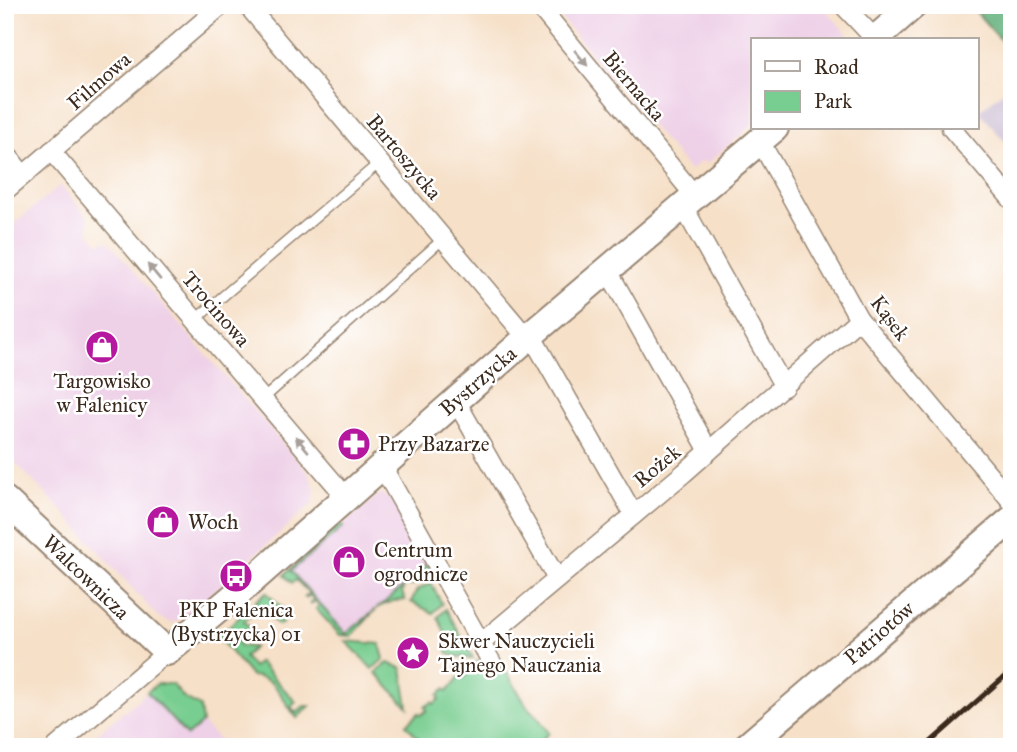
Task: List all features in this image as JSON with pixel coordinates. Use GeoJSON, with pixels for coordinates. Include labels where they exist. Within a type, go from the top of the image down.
{"type":"FeatureCollection","features":[{"type":"Feature","properties":{"kind":"street","name":"Filmowa"},"geometry":{"type":"LineString","coordinates":[[5,191],[222,5]]}},
{"type":"Feature","properties":{"kind":"street","name":"Bartoszycka"},"geometry":{"type":"LineString","coordinates":[[247,5],[443,239],[529,337],[634,516]]}},
{"type":"Feature","properties":{"kind":"street","name":"Biernacka"},"geometry":{"type":"LineString","coordinates":[[538,5],[689,201],[784,387]]}},
{"type":"Feature","properties":{"kind":"street"},"geometry":{"type":"LineString","coordinates":[[843,5],[873,38]]}},
{"type":"Feature","properties":{"kind":"street"},"geometry":{"type":"LineString","coordinates":[[877,38],[914,5]]}},
{"type":"Feature","properties":{"kind":"street"},"geometry":{"type":"LineString","coordinates":[[953,130],[1012,200]]}},
{"type":"Feature","properties":{"kind":"street","name":"Bystrzycka"},"geometry":{"type":"LineString","coordinates":[[56,747],[245,587],[607,269],[767,134]]}},
{"type":"Feature","properties":{"kind":"street","name":"Kąsek"},"geometry":{"type":"LineString","coordinates":[[767,134],[859,319],[1012,502]]}},
{"type":"Feature","properties":{"kind":"street","name":"Trocinowa"},"geometry":{"type":"LineString","coordinates":[[51,151],[346,496]]}},
{"type":"Feature","properties":{"kind":"street"},"geometry":{"type":"LineString","coordinates":[[5,152],[23,174]]}},
{"type":"Feature","properties":{"kind":"street"},"geometry":{"type":"LineString","coordinates":[[607,269],[709,451]]}},
{"type":"Feature","properties":{"kind":"street","name":"Rożek"},"geometry":{"type":"LineString","coordinates":[[481,643],[634,516],[859,319]]}},
{"type":"Feature","properties":{"kind":"street"},"geometry":{"type":"LineString","coordinates":[[456,401],[557,579]]}},
{"type":"Feature","properties":{"kind":"street"},"geometry":{"type":"LineString","coordinates":[[382,466],[492,663]]}},
{"type":"Feature","properties":{"kind":"street","name":"Walcownicza"},"geometry":{"type":"LineString","coordinates":[[5,500],[167,652]]}},
{"type":"Feature","properties":{"kind":"street","name":"Patriotów"},"geometry":{"type":"LineString","coordinates":[[746,747],[1012,519]]}},
{"type":"Feature","properties":{"kind":"lane"},"geometry":{"type":"LineString","coordinates":[[195,320],[379,163]]}},
{"type":"Feature","properties":{"kind":"lane"},"geometry":{"type":"LineString","coordinates":[[263,399],[443,239]]}},
{"type":"Feature","properties":{"kind":"shaded area"},"geometry":{"type":"Polygon","coordinates":[[[578,5],[822,5],[850,38],[751,38],[751,126],[706,164],[702,160],[690,171],[561,18],[578,5]]]}},
{"type":"Feature","properties":{"kind":"shaded area"},"geometry":{"type":"Polygon","coordinates":[[[1012,84],[1012,150],[979,111],[1012,84]]]}},
{"type":"Feature","properties":{"kind":"shaded area","name":"Targowisko w Falenicy"},"geometry":{"type":"Polygon","coordinates":[[[60,185],[88,217],[89,232],[99,243],[108,241],[309,474],[315,489],[313,503],[186,616],[171,623],[158,617],[5,452],[5,232],[60,185]]]}},
{"type":"Feature","properties":{"kind":"shaded area"},"geometry":{"type":"Polygon","coordinates":[[[380,493],[392,501],[428,563],[345,634],[291,571],[380,493]]]}},
{"type":"Feature","properties":{"kind":"shaded area"},"geometry":{"type":"Polygon","coordinates":[[[157,684],[172,684],[184,698],[197,704],[200,707],[202,723],[227,747],[81,747],[157,684]]]}},
{"type":"Feature","properties":{"kind":"green space"},"geometry":{"type":"Polygon","coordinates":[[[970,5],[1012,5],[1012,53],[970,5]]]}},
{"type":"Feature","properties":{"kind":"green space"},"geometry":{"type":"Polygon","coordinates":[[[340,523],[343,527],[291,571],[346,634],[376,610],[352,636],[340,635],[316,609],[319,605],[315,601],[310,603],[313,599],[310,595],[304,597],[309,593],[296,580],[292,583],[284,575],[340,523]]]}},
{"type":"Feature","properties":{"kind":"green space"},"geometry":{"type":"Polygon","coordinates":[[[428,563],[433,575],[413,585],[404,586],[425,569],[424,565],[428,563]]]}},
{"type":"Feature","properties":{"kind":"green space"},"geometry":{"type":"Polygon","coordinates":[[[431,583],[442,604],[433,613],[411,602],[417,590],[431,583]]]}},
{"type":"Feature","properties":{"kind":"green space"},"geometry":{"type":"Polygon","coordinates":[[[404,586],[402,592],[405,600],[380,606],[404,586]]]}},
{"type":"Feature","properties":{"kind":"green space"},"geometry":{"type":"Polygon","coordinates":[[[266,592],[282,608],[282,624],[278,625],[260,606],[244,621],[254,632],[239,632],[239,646],[254,647],[244,657],[253,667],[259,662],[296,702],[291,707],[296,713],[304,706],[310,706],[297,718],[274,685],[251,676],[218,637],[266,592]]]}},
{"type":"Feature","properties":{"kind":"green space"},"geometry":{"type":"Polygon","coordinates":[[[446,609],[473,658],[447,652],[447,637],[438,617],[446,609]]]}},
{"type":"Feature","properties":{"kind":"green space"},"geometry":{"type":"Polygon","coordinates":[[[346,641],[380,644],[384,659],[372,669],[346,641]]]}},
{"type":"Feature","properties":{"kind":"green space"},"geometry":{"type":"Polygon","coordinates":[[[479,660],[486,671],[500,661],[528,708],[549,733],[544,737],[549,747],[427,747],[406,725],[419,713],[421,715],[427,710],[425,707],[432,702],[434,704],[440,698],[438,695],[445,689],[447,692],[460,676],[463,678],[469,673],[467,670],[479,660]]]}},
{"type":"Feature","properties":{"kind":"green space"},"geometry":{"type":"Polygon","coordinates":[[[388,663],[402,668],[408,707],[376,673],[388,663]]]}},
{"type":"Feature","properties":{"kind":"green space"},"geometry":{"type":"Polygon","coordinates":[[[157,684],[172,684],[184,698],[200,707],[202,723],[187,736],[147,692],[157,684]]]}},
{"type":"Feature","properties":{"kind":"railway"},"geometry":{"type":"LineString","coordinates":[[925,747],[1012,670]]}},
{"type":"Feature","properties":{"kind":"place","name":"Targowisko w Falenicy"},"geometry":{"type":"Point","coordinates":[102,347]}},
{"type":"Feature","properties":{"kind":"place","name":"Przy Bazarze"},"geometry":{"type":"Point","coordinates":[354,444]}},
{"type":"Feature","properties":{"kind":"place","name":"Woch"},"geometry":{"type":"Point","coordinates":[163,522]}},
{"type":"Feature","properties":{"kind":"place","name":"Centrum ogrodnicze"},"geometry":{"type":"Point","coordinates":[349,562]}},
{"type":"Feature","properties":{"kind":"place","name":"PKP Falenica (Bystrzycka) 01"},"geometry":{"type":"Point","coordinates":[236,576]}},
{"type":"Feature","properties":{"kind":"place","name":"Skwer Nauczycieli Tajnego Nauczania"},"geometry":{"type":"Point","coordinates":[413,653]}}]}
